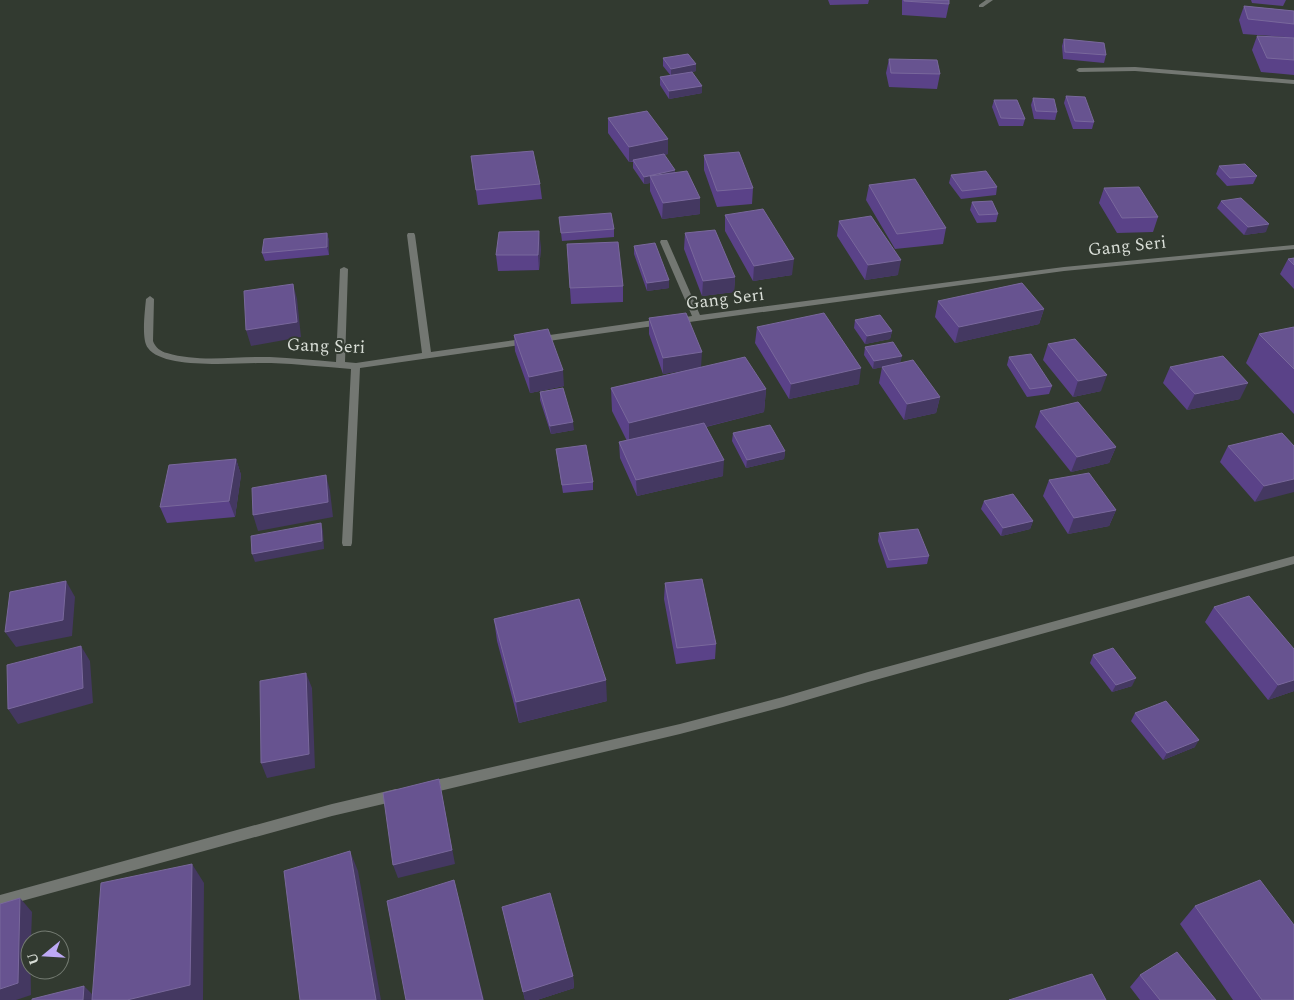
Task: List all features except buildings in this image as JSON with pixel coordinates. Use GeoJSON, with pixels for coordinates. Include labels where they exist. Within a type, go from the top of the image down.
{"type":"FeatureCollection","features":[{"type":"Feature","properties":{"kind":"street"},"geometry":{"type":"LineString","coordinates":[[981,6],[990,0]]}},
{"type":"Feature","properties":{"kind":"street"},"geometry":{"type":"LineString","coordinates":[[1079,70],[1135,69],[1294,82]]}},
{"type":"Feature","properties":{"kind":"street"},"geometry":{"type":"LineString","coordinates":[[411,235],[427,356]]}},
{"type":"Feature","properties":{"kind":"street"},"geometry":{"type":"LineString","coordinates":[[664,242],[697,318]]}},
{"type":"Feature","properties":{"kind":"street","name":"Gang Seri"},"geometry":{"type":"LineString","coordinates":[[150,300],[149,340],[151,347],[160,355],[178,360],[271,360],[356,366],[605,329],[769,310],[1031,273],[1166,258],[1294,247]]}},
{"type":"Feature","properties":{"kind":"street"},"geometry":{"type":"LineString","coordinates":[[340,364],[344,268]]}},
{"type":"Feature","properties":{"kind":"street"},"geometry":{"type":"LineString","coordinates":[[347,543],[356,366]]}},
{"type":"Feature","properties":{"kind":"street"},"geometry":{"type":"LineString","coordinates":[[0,901],[332,810],[680,729],[783,702],[1294,560]]}}]}
